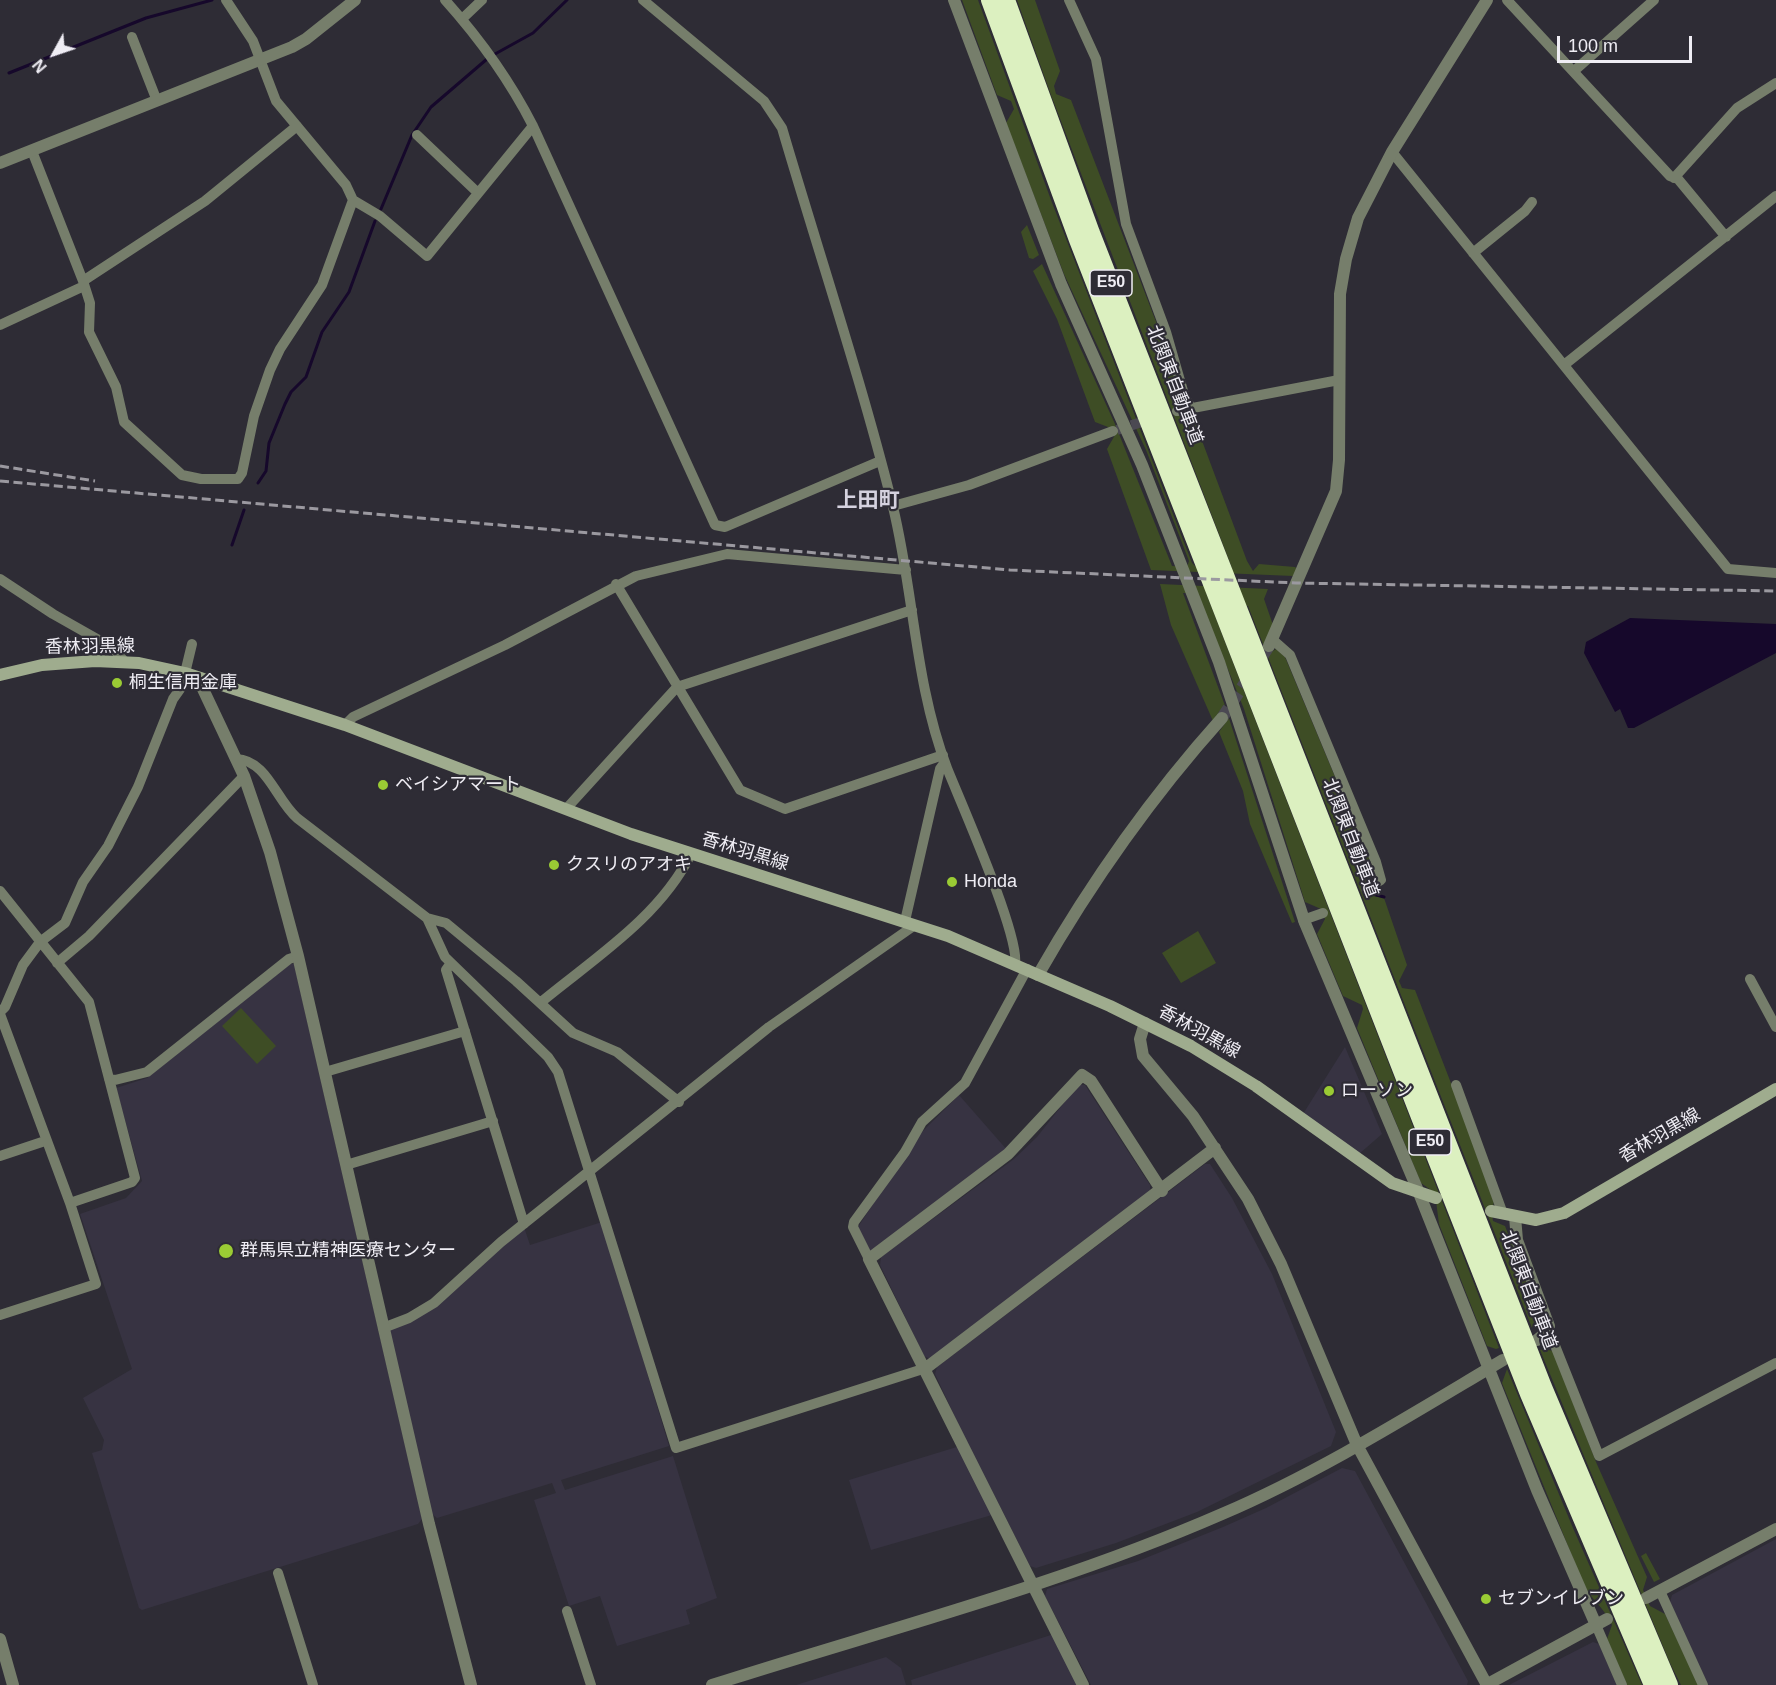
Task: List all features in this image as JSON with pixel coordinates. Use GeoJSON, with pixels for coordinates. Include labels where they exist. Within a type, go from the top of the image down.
{"type":"FeatureCollection","features":[{"type":"Feature","properties":{"kind":"highway","name":"北関東自動車道"},"geometry":{"type":"LineString","coordinates":[[990,0],[1066,210],[1213,565]]}},
{"type":"Feature","properties":{"kind":"highway","name":"北関東自動車道"},"geometry":{"type":"LineString","coordinates":[[1006,0],[1224,596],[1665,1684]]}},
{"type":"Feature","properties":{"kind":"main road","name":"香林羽黒線"},"geometry":{"type":"LineString","coordinates":[[0,675],[42,665],[124,662],[192,675],[345,724],[566,809],[691,854],[910,923],[1027,969],[1191,1046],[1257,1086],[1392,1183],[1436,1198]]}},
{"type":"Feature","properties":{"kind":"main road","name":"香林羽黒線"},"geometry":{"type":"LineString","coordinates":[[1503,1214],[1543,1220],[1564,1213],[1776,1089]]}},
{"type":"Feature","properties":{"kind":"street"},"geometry":{"type":"LineString","coordinates":[[226,0],[253,41],[276,101],[346,185],[353,200],[380,216],[427,255],[533,126]]}},
{"type":"Feature","properties":{"kind":"street"},"geometry":{"type":"LineString","coordinates":[[0,163],[261,60],[306,39],[355,0]]}},
{"type":"Feature","properties":{"kind":"street"},"geometry":{"type":"LineString","coordinates":[[446,0],[505,75],[533,126],[715,525],[725,527],[880,461]]}},
{"type":"Feature","properties":{"kind":"street"},"geometry":{"type":"LineString","coordinates":[[462,19],[482,0]]}},
{"type":"Feature","properties":{"kind":"street"},"geometry":{"type":"LineString","coordinates":[[642,0],[764,101],[780,122],[893,506],[906,570],[927,702],[944,758],[996,892],[1016,953],[1027,969]]}},
{"type":"Feature","properties":{"kind":"street"},"geometry":{"type":"LineString","coordinates":[[954,0],[1061,284],[1131,438],[1193,595],[1237,711],[1303,920],[1419,1193],[1487,1369],[1573,1576],[1602,1622],[1623,1685]]}},
{"type":"Feature","properties":{"kind":"street"},"geometry":{"type":"LineString","coordinates":[[1070,0],[1096,59],[1125,224],[1166,333],[1185,398],[1192,409]]}},
{"type":"Feature","properties":{"kind":"street"},"geometry":{"type":"LineString","coordinates":[[1366,889],[1381,880],[1376,862],[1290,655],[1271,643],[1336,491],[1340,294],[1346,259],[1366,198],[1392,152],[1487,0]]}},
{"type":"Feature","properties":{"kind":"street"},"geometry":{"type":"LineString","coordinates":[[1507,0],[1670,176],[1678,179],[1726,237]]}},
{"type":"Feature","properties":{"kind":"street"},"geometry":{"type":"LineString","coordinates":[[1574,71],[1654,0]]}},
{"type":"Feature","properties":{"kind":"street"},"geometry":{"type":"LineString","coordinates":[[132,37],[157,101]]}},
{"type":"Feature","properties":{"kind":"street"},"geometry":{"type":"LineString","coordinates":[[1674,178],[1737,108],[1776,82]]}},
{"type":"Feature","properties":{"kind":"street"},"geometry":{"type":"LineString","coordinates":[[0,325],[84,283],[205,201],[297,126]]}},
{"type":"Feature","properties":{"kind":"street"},"geometry":{"type":"LineString","coordinates":[[417,135],[478,193]]}},
{"type":"Feature","properties":{"kind":"street"},"geometry":{"type":"LineString","coordinates":[[32,151],[84,283],[90,303],[89,332],[116,387],[124,422],[182,475],[201,479],[238,479],[260,398],[272,364],[322,285],[353,200]]}},
{"type":"Feature","properties":{"kind":"street"},"geometry":{"type":"LineString","coordinates":[[1392,152],[1728,569],[1776,573]]}},
{"type":"Feature","properties":{"kind":"street"},"geometry":{"type":"LineString","coordinates":[[1564,365],[1776,196]]}},
{"type":"Feature","properties":{"kind":"street"},"geometry":{"type":"LineString","coordinates":[[1473,253],[1525,211],[1532,202]]}},
{"type":"Feature","properties":{"kind":"street"},"geometry":{"type":"LineString","coordinates":[[1177,411],[1339,380]]}},
{"type":"Feature","properties":{"kind":"street"},"geometry":{"type":"LineString","coordinates":[[893,506],[969,485],[1113,431]]}},
{"type":"Feature","properties":{"kind":"street"},"geometry":{"type":"LineString","coordinates":[[345,724],[353,717],[505,645],[616,584],[636,576],[728,554],[906,570]]}},
{"type":"Feature","properties":{"kind":"street"},"geometry":{"type":"LineString","coordinates":[[0,579],[45,609],[113,648],[124,662]]}},
{"type":"Feature","properties":{"kind":"street"},"geometry":{"type":"LineString","coordinates":[[616,584],[740,790],[784,809],[944,758]]}},
{"type":"Feature","properties":{"kind":"street"},"geometry":{"type":"LineString","coordinates":[[566,809],[677,687],[912,610]]}},
{"type":"Feature","properties":{"kind":"street"},"geometry":{"type":"LineString","coordinates":[[0,1315],[96,1284],[70,1203],[45,1141],[0,1013],[5,1007],[23,965],[40,942],[66,921],[83,882],[108,846],[138,787],[171,705],[192,675],[192,644]]}},
{"type":"Feature","properties":{"kind":"street"},"geometry":{"type":"LineString","coordinates":[[192,675],[202,687],[237,759],[270,852],[298,956],[383,1328],[451,1614],[471,1685]]}},
{"type":"Feature","properties":{"kind":"street"},"geometry":{"type":"LineString","coordinates":[[1083,1685],[1032,1587],[926,1368],[853,1227],[854,1222],[905,1152],[922,1122],[965,1083],[1027,969],[1186,759],[1222,717]]}},
{"type":"Feature","properties":{"kind":"street"},"geometry":{"type":"LineString","coordinates":[[383,1328],[409,1318],[434,1303],[524,1224],[679,1102],[769,1027],[910,923],[944,758]]}},
{"type":"Feature","properties":{"kind":"street"},"geometry":{"type":"LineString","coordinates":[[237,759],[246,760],[258,768],[291,812],[427,918],[446,923],[573,1033],[617,1052],[679,1102]]}},
{"type":"Feature","properties":{"kind":"street"},"geometry":{"type":"LineString","coordinates":[[57,963],[89,936],[244,776]]}},
{"type":"Feature","properties":{"kind":"street"},"geometry":{"type":"LineString","coordinates":[[540,1003],[619,939],[668,893],[691,854]]}},
{"type":"Feature","properties":{"kind":"street"},"geometry":{"type":"LineString","coordinates":[[0,891],[91,1006],[135,1178],[132,1182],[70,1203]]}},
{"type":"Feature","properties":{"kind":"street"},"geometry":{"type":"LineString","coordinates":[[1303,920],[1323,913]]}},
{"type":"Feature","properties":{"kind":"street"},"geometry":{"type":"LineString","coordinates":[[427,918],[445,957],[555,1066],[564,1086],[676,1448],[926,1368],[1162,1191],[1215,1148]]}},
{"type":"Feature","properties":{"kind":"street"},"geometry":{"type":"LineString","coordinates":[[109,1079],[115,1080],[147,1072],[289,959],[298,956]]}},
{"type":"Feature","properties":{"kind":"street"},"geometry":{"type":"LineString","coordinates":[[451,963],[446,970],[524,1224]]}},
{"type":"Feature","properties":{"kind":"street"},"geometry":{"type":"LineString","coordinates":[[1750,979],[1776,1027]]}},
{"type":"Feature","properties":{"kind":"street"},"geometry":{"type":"LineString","coordinates":[[1145,1023],[1140,1039],[1143,1056],[1179,1097],[1248,1199],[1270,1240],[1357,1445],[1486,1685],[1602,1622]]}},
{"type":"Feature","properties":{"kind":"street"},"geometry":{"type":"LineString","coordinates":[[325,1072],[465,1031]]}},
{"type":"Feature","properties":{"kind":"street"},"geometry":{"type":"LineString","coordinates":[[869,1259],[1008,1154],[1082,1076],[1090,1081],[1162,1191]]}},
{"type":"Feature","properties":{"kind":"street"},"geometry":{"type":"LineString","coordinates":[[1456,1085],[1503,1214],[1515,1236],[1547,1322],[1547,1332],[1552,1338],[1599,1456],[1776,1363]]}},
{"type":"Feature","properties":{"kind":"street"},"geometry":{"type":"LineString","coordinates":[[346,1165],[420,1145],[492,1121]]}},
{"type":"Feature","properties":{"kind":"street"},"geometry":{"type":"LineString","coordinates":[[0,1156],[45,1141]]}},
{"type":"Feature","properties":{"kind":"street"},"geometry":{"type":"LineString","coordinates":[[1537,1340],[1547,1332]]}},
{"type":"Feature","properties":{"kind":"street"},"geometry":{"type":"LineString","coordinates":[[712,1685],[745,1680],[1032,1587],[1241,1506],[1357,1445],[1503,1360]]}},
{"type":"Feature","properties":{"kind":"street"},"geometry":{"type":"LineString","coordinates":[[1646,1598],[1776,1529]]}},
{"type":"Feature","properties":{"kind":"street"},"geometry":{"type":"LineString","coordinates":[[278,1573],[313,1685]]}},
{"type":"Feature","properties":{"kind":"street"},"geometry":{"type":"LineString","coordinates":[[1660,1591],[1703,1685]]}},
{"type":"Feature","properties":{"kind":"street"},"geometry":{"type":"LineString","coordinates":[[567,1611],[591,1685]]}},
{"type":"Feature","properties":{"kind":"street"},"geometry":{"type":"LineString","coordinates":[[0,1639],[13,1685]]}},
{"type":"Feature","properties":{"kind":"shaded area"},"geometry":{"type":"Polygon","coordinates":[[[1630,618],[1776,624],[1776,653],[1634,728],[1628,728],[1620,709],[1615,712],[1584,653],[1586,642],[1630,618]]]}},
{"type":"Feature","properties":{"kind":"shaded area","name":"群馬県立精神医療センター"},"geometry":{"type":"Polygon","coordinates":[[[290,964],[294,964],[422,1519],[418,1524],[142,1610],[139,1608],[92,1453],[102,1450],[104,1440],[83,1398],[132,1369],[80,1214],[126,1198],[142,1181],[116,1088],[147,1078],[290,964]]]}},
{"type":"Feature","properties":{"kind":"shaded area"},"geometry":{"type":"Polygon","coordinates":[[[1345,1047],[1382,1134],[1359,1154],[1303,1114],[1345,1047]]]}},
{"type":"Feature","properties":{"kind":"shaded area"},"geometry":{"type":"Polygon","coordinates":[[[1078,1085],[1085,1085],[1150,1185],[1150,1192],[930,1359],[924,1356],[880,1265],[881,1257],[1014,1159],[1037,1137],[1078,1085]]]}},
{"type":"Feature","properties":{"kind":"shaded area"},"geometry":{"type":"Polygon","coordinates":[[[959,1095],[1008,1151],[871,1252],[858,1227],[916,1138],[959,1095]]]}},
{"type":"Feature","properties":{"kind":"shaded area"},"geometry":{"type":"Polygon","coordinates":[[[1205,1164],[1210,1164],[1232,1198],[1272,1274],[1336,1432],[1331,1446],[1197,1512],[1116,1543],[1036,1568],[1030,1566],[961,1430],[935,1374],[937,1367],[1205,1164]]]}},
{"type":"Feature","properties":{"kind":"shaded area"},"geometry":{"type":"Polygon","coordinates":[[[602,1222],[669,1446],[561,1480],[565,1490],[673,1456],[717,1598],[686,1610],[690,1624],[617,1646],[600,1596],[569,1606],[534,1500],[556,1493],[552,1483],[437,1518],[432,1514],[387,1329],[409,1321],[524,1227],[530,1245],[602,1222]]]}},
{"type":"Feature","properties":{"kind":"shaded area"},"geometry":{"type":"Polygon","coordinates":[[[960,1446],[992,1515],[871,1550],[849,1480],[960,1446]]]}},
{"type":"Feature","properties":{"kind":"shaded area"},"geometry":{"type":"Polygon","coordinates":[[[1342,1468],[1355,1471],[1468,1681],[1467,1685],[1091,1685],[1045,1596],[1047,1589],[1138,1561],[1223,1527],[1266,1508],[1342,1468]]]}},
{"type":"Feature","properties":{"kind":"shaded area"},"geometry":{"type":"Polygon","coordinates":[[[1776,1539],[1776,1685],[1708,1685],[1670,1602],[1672,1595],[1776,1539]]]}},
{"type":"Feature","properties":{"kind":"shaded area"},"geometry":{"type":"Polygon","coordinates":[[[1054,1634],[1080,1685],[912,1685],[911,1680],[1054,1634]]]}},
{"type":"Feature","properties":{"kind":"shaded area"},"geometry":{"type":"Polygon","coordinates":[[[1593,1642],[1599,1644],[1617,1685],[1509,1685],[1593,1642]]]}},
{"type":"Feature","properties":{"kind":"shaded area"},"geometry":{"type":"Polygon","coordinates":[[[886,1657],[901,1668],[906,1685],[796,1685],[886,1657]]]}},
{"type":"Feature","properties":{"kind":"green space"},"geometry":{"type":"Polygon","coordinates":[[[962,0],[978,0],[1051,200],[1192,563],[1196,567],[1232,568],[1051,95],[1017,0],[1035,0],[1060,71],[1054,86],[1056,94],[1071,100],[1171,361],[1179,396],[1175,406],[1178,415],[1195,422],[1247,561],[1253,571],[1259,564],[1295,567],[1297,569],[1293,576],[1151,570],[1107,449],[1115,435],[1108,427],[1095,422],[1057,319],[1033,271],[1042,264],[1115,424],[1172,566],[1187,567],[1189,561],[1146,450],[1064,274],[1006,123],[1014,109],[1011,101],[997,95],[962,0]]]}},
{"type":"Feature","properties":{"kind":"green space"},"geometry":{"type":"Polygon","coordinates":[[[1027,225],[1039,255],[1033,259],[1029,258],[1021,232],[1027,225]]]}},
{"type":"Feature","properties":{"kind":"green space"},"geometry":{"type":"Polygon","coordinates":[[[1160,584],[1268,589],[1264,599],[1273,625],[1266,642],[1273,651],[1276,649],[1285,657],[1373,868],[1364,885],[1369,895],[1384,898],[1407,965],[1399,981],[1402,988],[1415,990],[1495,1197],[1493,1206],[1491,1206],[1493,1221],[1505,1226],[1538,1310],[1532,1328],[1248,606],[1206,593],[1499,1348],[1487,1346],[1439,1224],[1435,1193],[1421,1183],[1357,1028],[1363,1009],[1362,1005],[1343,996],[1317,934],[1325,919],[1321,909],[1305,902],[1244,709],[1197,593],[1183,593],[1224,703],[1295,922],[1292,923],[1250,824],[1243,791],[1219,732],[1226,722],[1219,713],[1213,721],[1171,625],[1160,584]]]}},
{"type":"Feature","properties":{"kind":"green space"},"geometry":{"type":"Polygon","coordinates":[[[1198,931],[1216,963],[1181,983],[1162,953],[1198,931]]]}},
{"type":"Feature","properties":{"kind":"green space"},"geometry":{"type":"Polygon","coordinates":[[[241,1008],[276,1046],[257,1064],[222,1026],[241,1008]]]}},
{"type":"Feature","properties":{"kind":"green space"},"geometry":{"type":"Polygon","coordinates":[[[1540,1350],[1553,1351],[1596,1462],[1647,1577],[1643,1590],[1650,1606],[1665,1614],[1699,1685],[1681,1685],[1670,1663],[1540,1350]]]}},
{"type":"Feature","properties":{"kind":"green space"},"geometry":{"type":"Polygon","coordinates":[[[1507,1369],[1642,1685],[1627,1685],[1607,1639],[1612,1625],[1583,1583],[1502,1383],[1507,1369]]]}},
{"type":"Feature","properties":{"kind":"green space"},"geometry":{"type":"Polygon","coordinates":[[[1646,1553],[1660,1579],[1654,1582],[1641,1556],[1646,1553]]]}},
{"type":"Feature","properties":{"kind":"waterway"},"geometry":{"type":"LineString","coordinates":[[9,73],[146,18],[212,0]]}},
{"type":"Feature","properties":{"kind":"waterway"},"geometry":{"type":"LineString","coordinates":[[495,54],[533,33],[567,0]]}},
{"type":"Feature","properties":{"kind":"waterway"},"geometry":{"type":"LineString","coordinates":[[381,209],[412,135],[431,107],[487,59]]}},
{"type":"Feature","properties":{"kind":"waterway"},"geometry":{"type":"LineString","coordinates":[[258,483],[266,471],[269,443],[285,404],[291,392],[306,377],[322,332],[349,292],[375,221]]}},
{"type":"Feature","properties":{"kind":"waterway"},"geometry":{"type":"LineString","coordinates":[[232,545],[244,510]]}},
{"type":"Feature","properties":{"kind":"waterway"},"geometry":{"type":"LineString","coordinates":[[1369,893],[1384,897]]}},
{"type":"Feature","properties":{"kind":"tunnel"},"geometry":{"type":"LineString","coordinates":[[1117,430],[1154,418]]}},
{"type":"Feature","properties":{"kind":"tunnel"},"geometry":{"type":"LineString","coordinates":[[1222,718],[1269,646]]}},
{"type":"Feature","properties":{"kind":"railway"},"geometry":{"type":"LineString","coordinates":[[0,466],[95,481]]}},
{"type":"Feature","properties":{"kind":"railway"},"geometry":{"type":"LineString","coordinates":[[0,481],[1010,570],[1296,583],[1776,591]]}},
{"type":"Feature","properties":{"kind":"place","name":"桐生信用金庫"},"geometry":{"type":"Point","coordinates":[117,683]}},
{"type":"Feature","properties":{"kind":"place","name":"ベイシアマート"},"geometry":{"type":"Point","coordinates":[383,785]}},
{"type":"Feature","properties":{"kind":"place","name":"クスリのアオキ"},"geometry":{"type":"Point","coordinates":[554,865]}},
{"type":"Feature","properties":{"kind":"place","name":"Honda"},"geometry":{"type":"Point","coordinates":[952,882]}},
{"type":"Feature","properties":{"kind":"place","name":"ローソン"},"geometry":{"type":"Point","coordinates":[1329,1091]}},
{"type":"Feature","properties":{"kind":"place","name":"群馬県立精神医療センター"},"geometry":{"type":"Point","coordinates":[226,1251]}},
{"type":"Feature","properties":{"kind":"place","name":"セブンイレブン"},"geometry":{"type":"Point","coordinates":[1486,1599]}},
{"type":"Feature","properties":{"kind":"district","name":"上田町"},"geometry":{"type":"Point","coordinates":[868,501]}}]}
